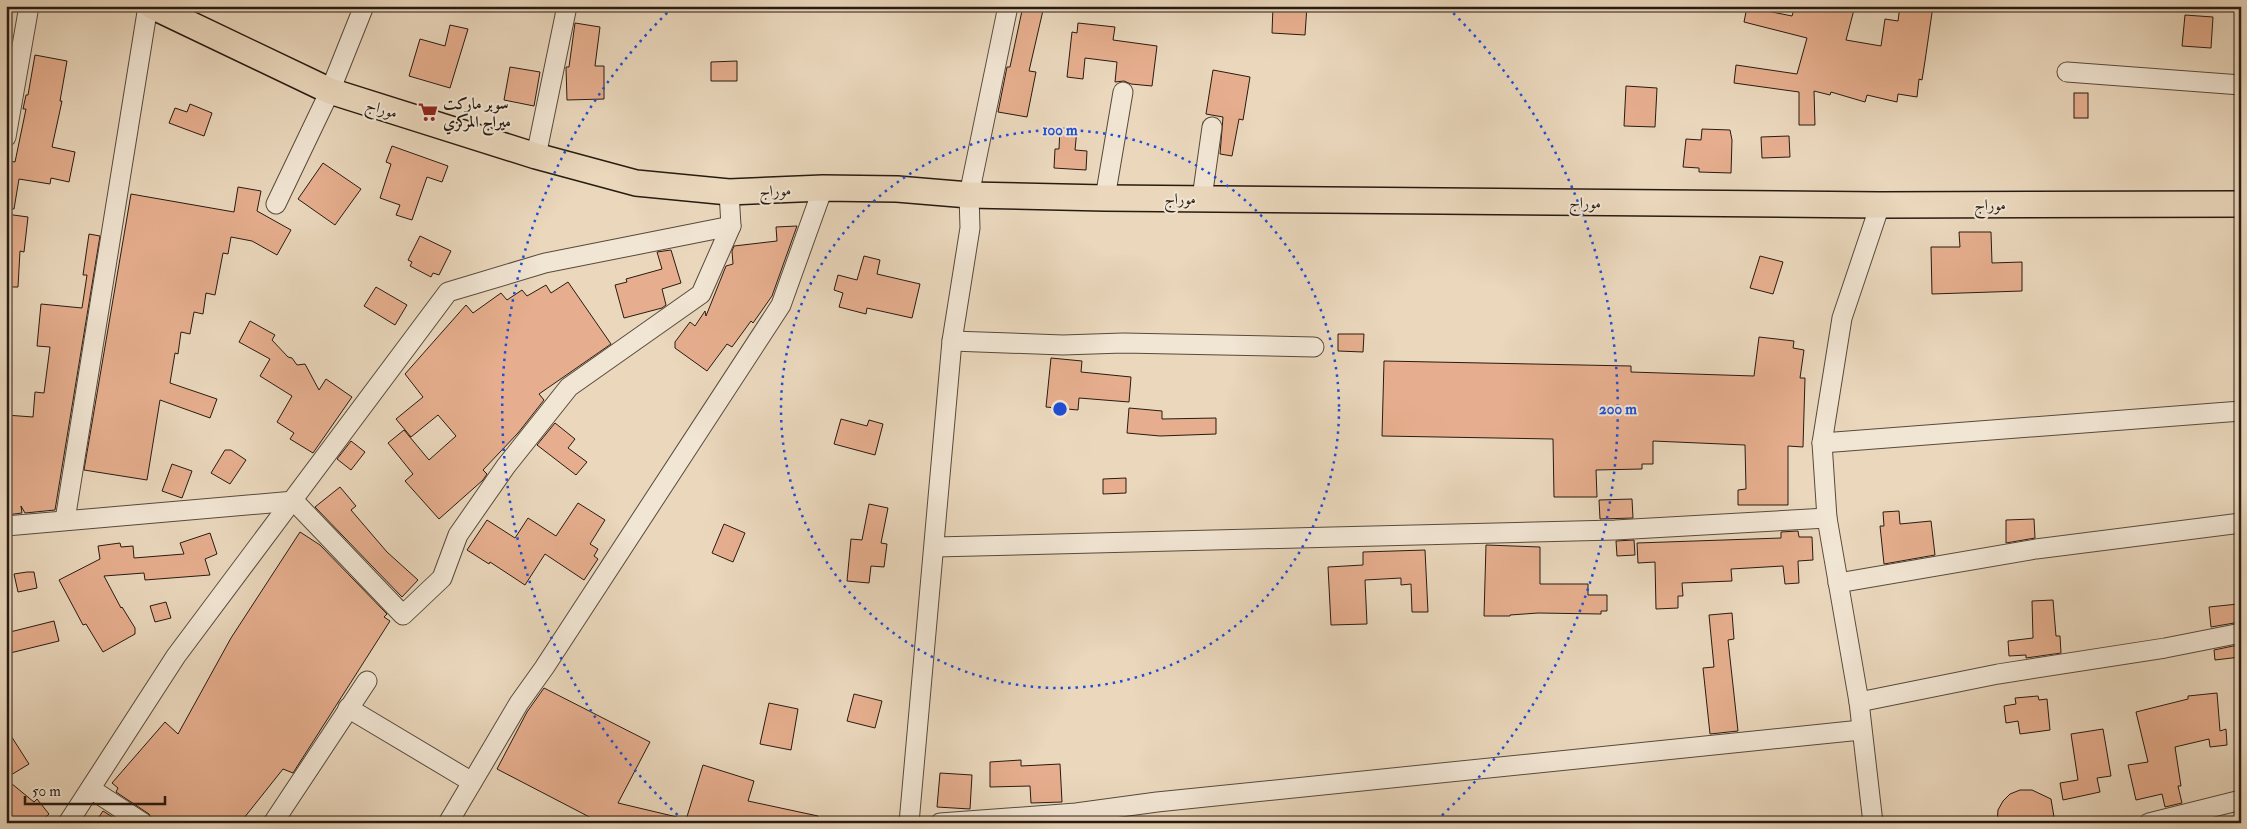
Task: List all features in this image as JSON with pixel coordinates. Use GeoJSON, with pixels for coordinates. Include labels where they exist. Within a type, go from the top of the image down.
{"type":"FeatureCollection","features":[{"type":"Feature","properties":{"kind":"main road","name":"موراج"},"geometry":{"type":"LineString","coordinates":[[154,7],[330,91],[536,156],[636,183],[729,192],[823,188],[897,189],[969,195],[1105,198],[1880,205],[2241,204]]}},
{"type":"Feature","properties":{"kind":"street"},"geometry":{"type":"LineString","coordinates":[[6,137],[29,6]]}},
{"type":"Feature","properties":{"kind":"street"},"geometry":{"type":"LineString","coordinates":[[276,204],[330,91],[364,6]]}},
{"type":"Feature","properties":{"kind":"street"},"geometry":{"type":"LineString","coordinates":[[536,156],[567,6]]}},
{"type":"Feature","properties":{"kind":"street"},"geometry":{"type":"LineString","coordinates":[[908,823],[935,547],[952,341],[970,228],[969,195],[1008,6]]}},
{"type":"Feature","properties":{"kind":"street"},"geometry":{"type":"LineString","coordinates":[[65,520],[154,7]]}},
{"type":"Feature","properties":{"kind":"street"},"geometry":{"type":"LineString","coordinates":[[2067,72],[2241,85]]}},
{"type":"Feature","properties":{"kind":"street"},"geometry":{"type":"LineString","coordinates":[[1105,198],[1124,92]]}},
{"type":"Feature","properties":{"kind":"street"},"geometry":{"type":"LineString","coordinates":[[1202,198],[1212,128]]}},
{"type":"Feature","properties":{"kind":"street"},"geometry":{"type":"LineString","coordinates":[[448,823],[519,703],[544,668],[781,305],[823,188]]}},
{"type":"Feature","properties":{"kind":"street"},"geometry":{"type":"LineString","coordinates":[[294,500],[403,615],[442,578],[458,535],[506,466],[568,387],[701,294],[731,226],[729,192]]}},
{"type":"Feature","properties":{"kind":"street"},"geometry":{"type":"LineString","coordinates":[[1873,823],[1858,702],[1827,518],[1822,442],[1842,318],[1880,205]]}},
{"type":"Feature","properties":{"kind":"street"},"geometry":{"type":"LineString","coordinates":[[68,823],[176,656],[448,292],[545,263],[731,226]]}},
{"type":"Feature","properties":{"kind":"street"},"geometry":{"type":"LineString","coordinates":[[952,341],[1054,345],[1123,342],[1314,347]]}},
{"type":"Feature","properties":{"kind":"street"},"geometry":{"type":"LineString","coordinates":[[1822,442],[2241,411]]}},
{"type":"Feature","properties":{"kind":"street"},"geometry":{"type":"LineString","coordinates":[[6,526],[294,500]]}},
{"type":"Feature","properties":{"kind":"street"},"geometry":{"type":"LineString","coordinates":[[935,547],[1615,530],[1827,518]]}},
{"type":"Feature","properties":{"kind":"street"},"geometry":{"type":"LineString","coordinates":[[1838,583],[2036,549],[2241,523]]}},
{"type":"Feature","properties":{"kind":"street"},"geometry":{"type":"LineString","coordinates":[[1858,702],[1998,674],[2165,648],[2241,633]]}},
{"type":"Feature","properties":{"kind":"street"},"geometry":{"type":"LineString","coordinates":[[273,823],[367,682]]}},
{"type":"Feature","properties":{"kind":"street"},"geometry":{"type":"LineString","coordinates":[[348,708],[472,782]]}},
{"type":"Feature","properties":{"kind":"street"},"geometry":{"type":"LineString","coordinates":[[940,823],[1076,813],[1157,802],[1861,730]]}},
{"type":"Feature","properties":{"kind":"street"},"geometry":{"type":"LineString","coordinates":[[91,789],[142,823]]}},
{"type":"Feature","properties":{"kind":"street"},"geometry":{"type":"LineString","coordinates":[[2149,823],[2241,800]]}},
{"type":"Feature","properties":{"kind":"building"},"geometry":{"type":"Polygon","coordinates":[[[1023,6],[1044,6],[1029,71],[1036,72],[1027,117],[998,112],[1007,67],[1010,67],[1023,6]]]}},
{"type":"Feature","properties":{"kind":"building"},"geometry":{"type":"Polygon","coordinates":[[[1273,6],[1307,6],[1305,35],[1272,33],[1273,6]]]}},
{"type":"Feature","properties":{"kind":"building"},"geometry":{"type":"Polygon","coordinates":[[[1795,6],[1855,6],[1846,40],[1881,46],[1885,19],[1898,21],[1900,6],[1933,6],[1922,80],[1919,79],[1917,97],[1898,94],[1897,102],[1867,95],[1865,102],[1831,92],[1830,95],[1814,91],[1815,125],[1799,125],[1799,92],[1734,83],[1736,65],[1797,74],[1807,38],[1744,22],[1747,7],[1792,16],[1795,6]]]}},
{"type":"Feature","properties":{"kind":"building"},"geometry":{"type":"Polygon","coordinates":[[[2185,15],[2213,17],[2211,48],[2182,46],[2185,15]]]}},
{"type":"Feature","properties":{"kind":"building"},"geometry":{"type":"Polygon","coordinates":[[[575,23],[600,27],[595,66],[604,66],[604,99],[567,100],[566,67],[569,67],[575,23]]]}},
{"type":"Feature","properties":{"kind":"building"},"geometry":{"type":"Polygon","coordinates":[[[1078,23],[1115,27],[1113,40],[1157,46],[1152,86],[1131,84],[1124,81],[1115,82],[1117,62],[1085,58],[1083,79],[1067,77],[1072,32],[1077,33],[1078,23]]]}},
{"type":"Feature","properties":{"kind":"building"},"geometry":{"type":"Polygon","coordinates":[[[450,25],[468,29],[450,88],[409,76],[420,39],[445,46],[450,25]]]}},
{"type":"Feature","properties":{"kind":"building"},"geometry":{"type":"Polygon","coordinates":[[[35,55],[67,61],[60,101],[62,101],[52,147],[75,152],[69,182],[51,178],[50,184],[19,179],[14,209],[6,209],[6,173],[9,161],[15,162],[26,109],[23,109],[26,95],[28,95],[35,55]]]}},
{"type":"Feature","properties":{"kind":"building"},"geometry":{"type":"Polygon","coordinates":[[[737,61],[737,81],[711,81],[711,62],[737,61]]]}},
{"type":"Feature","properties":{"kind":"building"},"geometry":{"type":"Polygon","coordinates":[[[510,67],[540,72],[534,106],[504,100],[510,67]]]}},
{"type":"Feature","properties":{"kind":"building"},"geometry":{"type":"Polygon","coordinates":[[[1213,70],[1250,77],[1243,120],[1239,119],[1232,156],[1220,154],[1223,117],[1206,114],[1213,70]]]}},
{"type":"Feature","properties":{"kind":"building"},"geometry":{"type":"Polygon","coordinates":[[[1626,86],[1657,88],[1655,127],[1624,126],[1626,86]]]}},
{"type":"Feature","properties":{"kind":"building"},"geometry":{"type":"Polygon","coordinates":[[[2074,93],[2088,93],[2088,118],[2074,118],[2074,93]]]}},
{"type":"Feature","properties":{"kind":"building"},"geometry":{"type":"Polygon","coordinates":[[[190,104],[212,113],[204,136],[169,123],[175,108],[187,112],[190,104]]]}},
{"type":"Feature","properties":{"kind":"building"},"geometry":{"type":"Polygon","coordinates":[[[1060,128],[1077,129],[1075,150],[1087,151],[1086,170],[1054,168],[1055,149],[1059,149],[1060,128]]]}},
{"type":"Feature","properties":{"kind":"building"},"geometry":{"type":"Polygon","coordinates":[[[1702,129],[1730,130],[1732,140],[1731,173],[1699,172],[1699,168],[1683,167],[1686,139],[1701,140],[1702,129]]]}},
{"type":"Feature","properties":{"kind":"building"},"geometry":{"type":"Polygon","coordinates":[[[1789,136],[1790,157],[1762,158],[1761,137],[1789,136]]]}},
{"type":"Feature","properties":{"kind":"building"},"geometry":{"type":"Polygon","coordinates":[[[392,146],[448,166],[442,182],[427,177],[412,220],[396,215],[400,205],[380,198],[391,164],[386,162],[392,146]]]}},
{"type":"Feature","properties":{"kind":"building"},"geometry":{"type":"Polygon","coordinates":[[[323,163],[361,189],[335,225],[298,199],[323,163]]]}},
{"type":"Feature","properties":{"kind":"building"},"geometry":{"type":"Polygon","coordinates":[[[238,187],[261,191],[257,211],[291,230],[277,255],[252,241],[231,237],[228,254],[223,253],[215,295],[206,293],[203,314],[194,312],[190,334],[181,332],[178,354],[175,353],[170,383],[217,399],[210,418],[160,400],[147,480],[84,470],[131,194],[234,212],[238,187]]]}},
{"type":"Feature","properties":{"kind":"building"},"geometry":{"type":"Polygon","coordinates":[[[6,214],[28,217],[24,252],[20,251],[18,287],[6,287],[6,214]]]}},
{"type":"Feature","properties":{"kind":"building"},"geometry":{"type":"Polygon","coordinates":[[[797,226],[772,296],[753,323],[751,321],[732,347],[727,344],[707,371],[675,348],[675,342],[690,322],[695,326],[705,311],[706,316],[726,266],[733,264],[732,251],[734,246],[777,241],[776,227],[797,226]]]}},
{"type":"Feature","properties":{"kind":"building"},"geometry":{"type":"Polygon","coordinates":[[[1959,232],[1991,232],[1992,263],[2022,262],[2022,291],[1932,294],[1931,247],[1960,247],[1959,232]]]}},
{"type":"Feature","properties":{"kind":"building"},"geometry":{"type":"Polygon","coordinates":[[[89,234],[100,236],[55,510],[25,513],[21,506],[22,513],[6,515],[6,415],[33,417],[35,392],[44,393],[50,347],[37,346],[41,304],[82,308],[87,275],[83,275],[89,234]]]}},
{"type":"Feature","properties":{"kind":"building"},"geometry":{"type":"Polygon","coordinates":[[[420,236],[451,251],[439,275],[433,273],[431,277],[410,266],[412,262],[408,260],[420,236]]]}},
{"type":"Feature","properties":{"kind":"building"},"geometry":{"type":"Polygon","coordinates":[[[671,250],[681,283],[662,289],[666,305],[662,308],[624,318],[615,285],[627,282],[626,279],[662,269],[657,252],[671,250]]]}},
{"type":"Feature","properties":{"kind":"building"},"geometry":{"type":"Polygon","coordinates":[[[864,256],[880,260],[877,274],[920,284],[912,318],[867,308],[866,314],[839,307],[843,293],[834,290],[838,275],[857,280],[864,256]]]}},
{"type":"Feature","properties":{"kind":"building"},"geometry":{"type":"Polygon","coordinates":[[[1760,256],[1783,262],[1773,294],[1750,288],[1760,256]]]}},
{"type":"Feature","properties":{"kind":"building"},"geometry":{"type":"Polygon","coordinates":[[[568,282],[611,344],[539,394],[544,400],[518,433],[483,470],[487,474],[483,480],[439,519],[405,481],[413,474],[388,443],[404,430],[429,460],[456,436],[438,415],[411,437],[396,419],[423,397],[405,374],[466,305],[473,313],[501,293],[507,300],[522,290],[527,296],[546,285],[551,293],[568,282]]]}},
{"type":"Feature","properties":{"kind":"building"},"geometry":{"type":"Polygon","coordinates":[[[376,287],[407,305],[395,325],[364,306],[376,287]]]}},
{"type":"Feature","properties":{"kind":"building"},"geometry":{"type":"Polygon","coordinates":[[[250,321],[275,335],[272,340],[297,365],[305,364],[319,390],[326,379],[352,397],[313,453],[290,439],[294,433],[277,422],[292,396],[260,376],[270,359],[239,342],[250,321]]]}},
{"type":"Feature","properties":{"kind":"building"},"geometry":{"type":"Polygon","coordinates":[[[1338,334],[1364,334],[1363,352],[1338,351],[1338,334]]]}},
{"type":"Feature","properties":{"kind":"building"},"geometry":{"type":"Polygon","coordinates":[[[1759,337],[1794,341],[1793,348],[1804,350],[1800,378],[1805,378],[1803,447],[1788,446],[1788,505],[1738,505],[1738,490],[1746,489],[1745,445],[1653,441],[1653,464],[1642,464],[1642,469],[1596,470],[1597,497],[1554,497],[1553,439],[1382,436],[1384,361],[1631,366],[1631,372],[1754,376],[1759,337]]]}},
{"type":"Feature","properties":{"kind":"building"},"geometry":{"type":"Polygon","coordinates":[[[1051,358],[1082,361],[1081,372],[1131,377],[1129,402],[1079,398],[1078,410],[1046,407],[1051,358]]]}},
{"type":"Feature","properties":{"kind":"building"},"geometry":{"type":"Polygon","coordinates":[[[1129,408],[1162,411],[1162,419],[1216,418],[1216,434],[1160,436],[1127,433],[1129,408]]]}},
{"type":"Feature","properties":{"kind":"building"},"geometry":{"type":"Polygon","coordinates":[[[841,419],[867,426],[869,420],[883,424],[875,455],[834,444],[841,419]]]}},
{"type":"Feature","properties":{"kind":"building"},"geometry":{"type":"Polygon","coordinates":[[[555,423],[575,439],[568,448],[587,462],[576,475],[537,445],[555,423]]]}},
{"type":"Feature","properties":{"kind":"building"},"geometry":{"type":"Polygon","coordinates":[[[351,441],[365,452],[351,470],[337,459],[351,441]]]}},
{"type":"Feature","properties":{"kind":"building"},"geometry":{"type":"Polygon","coordinates":[[[225,450],[231,450],[246,460],[230,484],[211,473],[225,450]]]}},
{"type":"Feature","properties":{"kind":"building"},"geometry":{"type":"Polygon","coordinates":[[[172,464],[192,471],[182,498],[162,491],[172,464]]]}},
{"type":"Feature","properties":{"kind":"building"},"geometry":{"type":"Polygon","coordinates":[[[1126,478],[1126,493],[1103,494],[1103,479],[1126,478]]]}},
{"type":"Feature","properties":{"kind":"building"},"geometry":{"type":"Polygon","coordinates":[[[340,487],[356,506],[351,510],[387,552],[418,580],[402,597],[315,507],[340,487]]]}},
{"type":"Feature","properties":{"kind":"building"},"geometry":{"type":"Polygon","coordinates":[[[1632,499],[1633,518],[1600,519],[1599,500],[1632,499]]]}},
{"type":"Feature","properties":{"kind":"building"},"geometry":{"type":"Polygon","coordinates":[[[578,503],[605,520],[590,544],[598,549],[594,556],[598,559],[584,580],[545,554],[525,585],[490,562],[489,564],[467,550],[487,520],[515,538],[528,518],[556,536],[578,503]]]}},
{"type":"Feature","properties":{"kind":"building"},"geometry":{"type":"Polygon","coordinates":[[[869,504],[888,508],[881,543],[887,544],[884,567],[871,566],[869,583],[847,581],[851,539],[862,540],[869,504]]]}},
{"type":"Feature","properties":{"kind":"building"},"geometry":{"type":"Polygon","coordinates":[[[1899,511],[1900,524],[1931,521],[1935,555],[1884,564],[1880,526],[1884,526],[1883,512],[1899,511]]]}},
{"type":"Feature","properties":{"kind":"building"},"geometry":{"type":"Polygon","coordinates":[[[2034,519],[2035,538],[2006,543],[2006,520],[2034,519]]]}},
{"type":"Feature","properties":{"kind":"building"},"geometry":{"type":"Polygon","coordinates":[[[724,524],[745,533],[733,562],[712,553],[724,524]]]}},
{"type":"Feature","properties":{"kind":"building"},"geometry":{"type":"Polygon","coordinates":[[[1798,531],[1799,537],[1812,537],[1813,560],[1798,561],[1799,583],[1785,584],[1783,566],[1731,569],[1732,581],[1682,583],[1683,596],[1678,596],[1678,608],[1656,609],[1655,562],[1638,563],[1637,543],[1781,538],[1781,532],[1798,531]]]}},
{"type":"Feature","properties":{"kind":"building"},"geometry":{"type":"Polygon","coordinates":[[[300,532],[320,545],[387,614],[384,617],[390,621],[293,773],[283,769],[240,823],[154,823],[149,814],[116,792],[118,788],[112,783],[165,722],[178,734],[231,638],[300,532]]]}},
{"type":"Feature","properties":{"kind":"building"},"geometry":{"type":"Polygon","coordinates":[[[210,533],[217,554],[205,559],[210,575],[145,580],[144,573],[104,576],[121,608],[135,628],[135,634],[103,652],[86,624],[83,625],[59,580],[100,559],[98,546],[120,543],[121,547],[133,546],[134,558],[184,554],[180,543],[210,533]]]}},
{"type":"Feature","properties":{"kind":"building"},"geometry":{"type":"Polygon","coordinates":[[[1634,540],[1635,555],[1617,556],[1616,541],[1634,540]]]}},
{"type":"Feature","properties":{"kind":"building"},"geometry":{"type":"Polygon","coordinates":[[[1486,545],[1540,547],[1540,584],[1588,584],[1588,595],[1607,595],[1607,611],[1601,611],[1601,614],[1538,613],[1484,616],[1486,545]]]}},
{"type":"Feature","properties":{"kind":"building"},"geometry":{"type":"Polygon","coordinates":[[[1425,550],[1428,612],[1412,612],[1411,584],[1401,585],[1401,578],[1365,580],[1367,624],[1331,625],[1328,567],[1363,565],[1363,552],[1425,550]]]}},
{"type":"Feature","properties":{"kind":"building"},"geometry":{"type":"Polygon","coordinates":[[[34,572],[37,588],[18,592],[14,574],[34,572]]]}},
{"type":"Feature","properties":{"kind":"building"},"geometry":{"type":"Polygon","coordinates":[[[2053,600],[2056,636],[2060,636],[2061,653],[2026,658],[2026,655],[2009,656],[2008,641],[2033,638],[2032,601],[2053,600]]]}},
{"type":"Feature","properties":{"kind":"building"},"geometry":{"type":"Polygon","coordinates":[[[166,602],[171,618],[155,622],[150,606],[166,602]]]}},
{"type":"Feature","properties":{"kind":"building"},"geometry":{"type":"Polygon","coordinates":[[[2238,604],[2240,622],[2211,627],[2209,607],[2238,604]]]}},
{"type":"Feature","properties":{"kind":"building"},"geometry":{"type":"Polygon","coordinates":[[[1732,613],[1734,639],[1728,640],[1738,731],[1710,734],[1703,668],[1714,667],[1709,615],[1732,613]]]}},
{"type":"Feature","properties":{"kind":"building"},"geometry":{"type":"Polygon","coordinates":[[[54,621],[59,641],[6,654],[6,633],[54,621]]]}},
{"type":"Feature","properties":{"kind":"building"},"geometry":{"type":"Polygon","coordinates":[[[2238,645],[2240,657],[2215,660],[2214,650],[2238,645]]]}},
{"type":"Feature","properties":{"kind":"building"},"geometry":{"type":"Polygon","coordinates":[[[544,688],[650,742],[618,803],[677,817],[677,823],[601,823],[497,769],[527,712],[544,688]]]}},
{"type":"Feature","properties":{"kind":"building"},"geometry":{"type":"Polygon","coordinates":[[[2217,693],[2220,731],[2226,729],[2227,745],[2210,747],[2209,739],[2175,747],[2181,786],[2178,786],[2182,803],[2165,807],[2162,794],[2136,800],[2128,765],[2148,762],[2136,712],[2188,699],[2188,696],[2217,693]]]}},
{"type":"Feature","properties":{"kind":"building"},"geometry":{"type":"Polygon","coordinates":[[[854,694],[882,701],[875,728],[847,721],[854,694]]]}},
{"type":"Feature","properties":{"kind":"building"},"geometry":{"type":"Polygon","coordinates":[[[2038,696],[2039,700],[2047,699],[2050,730],[2020,734],[2018,721],[2006,723],[2004,706],[2016,704],[2015,698],[2038,696]]]}},
{"type":"Feature","properties":{"kind":"building"},"geometry":{"type":"Polygon","coordinates":[[[769,703],[798,709],[791,750],[760,744],[769,703]]]}},
{"type":"Feature","properties":{"kind":"building"},"geometry":{"type":"Polygon","coordinates":[[[6,728],[29,764],[6,778],[6,728]]]}},
{"type":"Feature","properties":{"kind":"building"},"geometry":{"type":"Polygon","coordinates":[[[2103,729],[2111,776],[2097,778],[2100,792],[2063,800],[2060,783],[2078,780],[2071,734],[2103,729]]]}},
{"type":"Feature","properties":{"kind":"building"},"geometry":{"type":"Polygon","coordinates":[[[1021,760],[1021,766],[1060,764],[1062,802],[1031,803],[1030,786],[990,787],[990,762],[1021,760]]]}},
{"type":"Feature","properties":{"kind":"building"},"geometry":{"type":"Polygon","coordinates":[[[703,765],[754,781],[748,801],[818,816],[817,823],[685,823],[703,765]]]}},
{"type":"Feature","properties":{"kind":"building"},"geometry":{"type":"Polygon","coordinates":[[[940,773],[972,775],[970,809],[937,807],[940,773]]]}},
{"type":"Feature","properties":{"kind":"building"},"geometry":{"type":"Polygon","coordinates":[[[6,779],[34,802],[37,799],[49,814],[39,823],[6,823],[6,779]]]}},
{"type":"Feature","properties":{"kind":"building"},"geometry":{"type":"Polygon","coordinates":[[[2020,790],[2032,790],[2051,799],[2055,823],[1997,823],[1998,810],[2003,801],[2010,794],[2020,790]]]}},
{"type":"Feature","properties":{"kind":"building"},"geometry":{"type":"Polygon","coordinates":[[[103,811],[122,823],[95,823],[103,811]]]}},
{"type":"Feature","properties":{"kind":"place","name":"سوبر ماركت ميراج المركزي"},"geometry":{"type":"Point","coordinates":[428,112]}}]}
